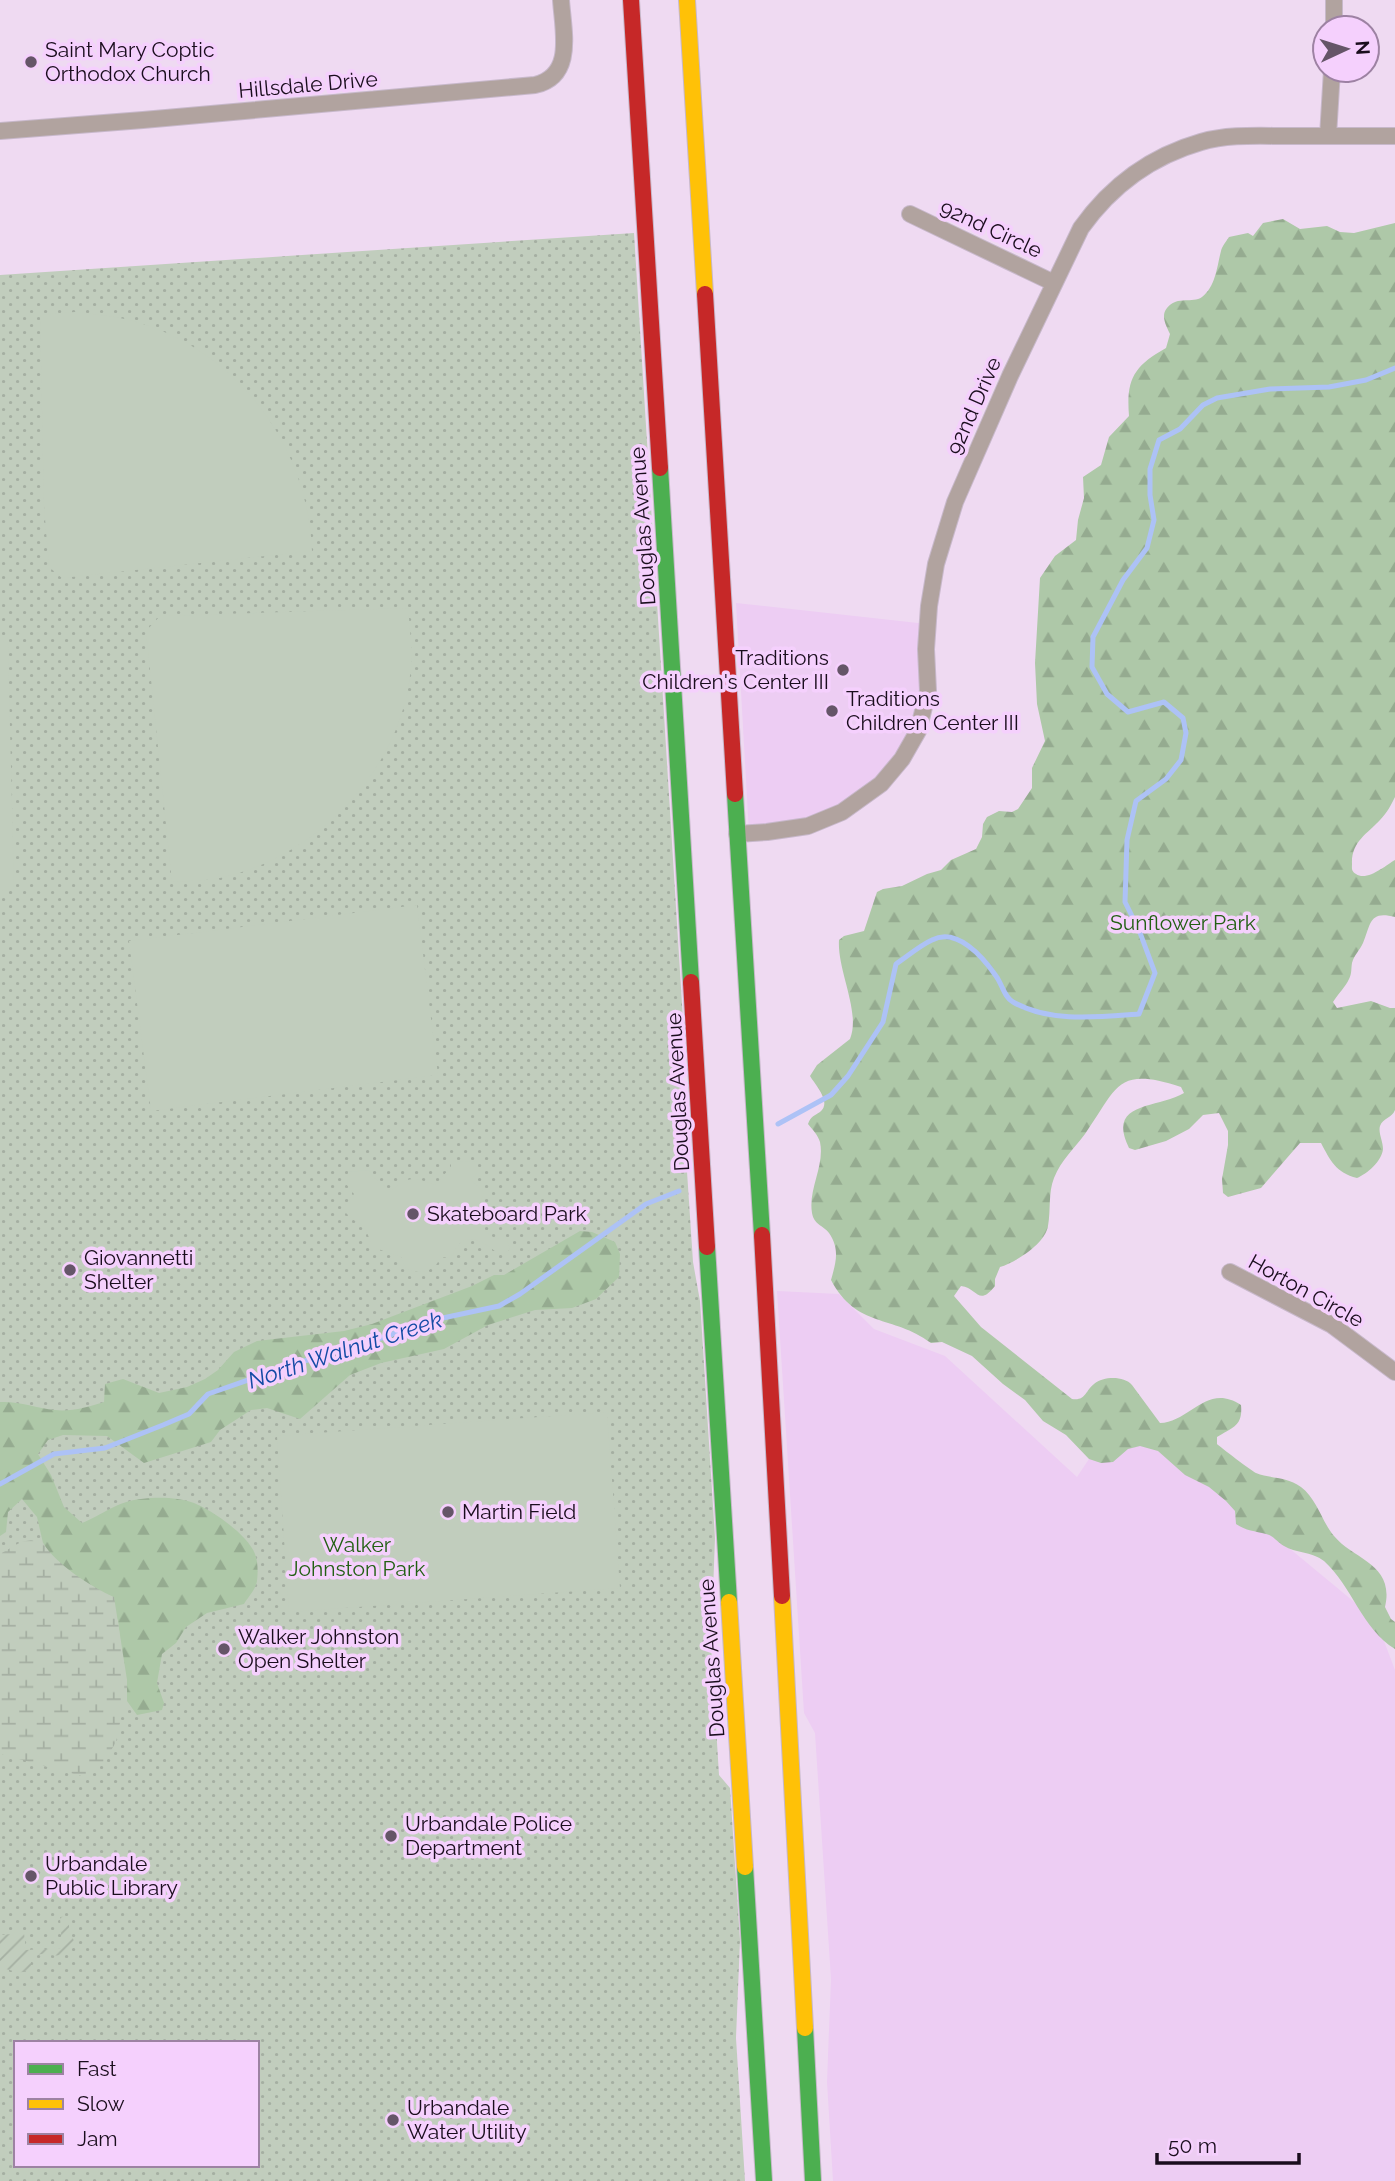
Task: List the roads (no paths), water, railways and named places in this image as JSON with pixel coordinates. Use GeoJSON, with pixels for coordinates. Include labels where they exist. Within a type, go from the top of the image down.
{"type":"FeatureCollection","features":[{"type":"Feature","properties":{"kind":"main road","name":"Douglas Avenue"},"geometry":{"type":"LineString","coordinates":[[631,0],[764,2181]]}},
{"type":"Feature","properties":{"kind":"main road"},"geometry":{"type":"LineString","coordinates":[[687,0],[765,1290],[813,2181]]}},
{"type":"Feature","properties":{"kind":"street","name":"Hillsdale Drive"},"geometry":{"type":"LineString","coordinates":[[0,131],[143,121],[545,83],[555,76],[563,64],[565,54],[561,0]]}},
{"type":"Feature","properties":{"kind":"street"},"geometry":{"type":"LineString","coordinates":[[1328,136],[1331,84]]}},
{"type":"Feature","properties":{"kind":"street","name":"92nd Drive"},"geometry":{"type":"LineString","coordinates":[[737,834],[808,826],[842,811],[881,784],[902,759],[918,731],[928,691],[926,649],[929,606],[936,564],[956,502],[1010,376],[1081,228],[1094,210],[1125,180],[1161,157],[1202,142],[1223,137],[1395,136]]}},
{"type":"Feature","properties":{"kind":"street","name":"92nd Circle"},"geometry":{"type":"LineString","coordinates":[[909,215],[1055,282]]}},
{"type":"Feature","properties":{"kind":"street","name":"Horton Circle"},"geometry":{"type":"LineString","coordinates":[[1230,1272],[1332,1325],[1395,1372]]}},
{"type":"Feature","properties":{"kind":"waterway","name":"North Walnut Creek"},"geometry":{"type":"LineString","coordinates":[[778,1124],[831,1095],[848,1076],[883,1022],[896,964],[923,945],[941,937],[951,937],[977,953],[991,968],[1010,1000],[1027,1009],[1074,1017],[1139,1014],[1155,973],[1125,902],[1127,840],[1136,801],[1166,779],[1181,760],[1186,733],[1183,718],[1164,702],[1128,712],[1107,694],[1092,667],[1093,637],[1123,580],[1147,548],[1154,520],[1150,469],[1159,440],[1180,429],[1203,405],[1217,398],[1270,389],[1329,387],[1366,380],[1395,368]]}},
{"type":"Feature","properties":{"kind":"waterway","name":"North Walnut Creek"},"geometry":{"type":"LineString","coordinates":[[0,1484],[54,1454],[105,1448],[189,1414],[208,1394],[291,1365],[391,1335],[410,1325],[499,1306],[520,1294],[646,1204],[679,1191]]}},
{"type":"Feature","properties":{"kind":"place","name":"Saint Mary Coptic Orthodox Church"},"geometry":{"type":"Point","coordinates":[31,62]}},
{"type":"Feature","properties":{"kind":"place","name":"Traditions Children's Center III"},"geometry":{"type":"Point","coordinates":[843,670]}},
{"type":"Feature","properties":{"kind":"place","name":"Traditions Children Center III"},"geometry":{"type":"Point","coordinates":[832,711]}},
{"type":"Feature","properties":{"kind":"place","name":"Skateboard Park"},"geometry":{"type":"Point","coordinates":[413,1214]}},
{"type":"Feature","properties":{"kind":"place","name":"Giovannetti Shelter"},"geometry":{"type":"Point","coordinates":[70,1270]}},
{"type":"Feature","properties":{"kind":"place","name":"Martin Field"},"geometry":{"type":"Point","coordinates":[448,1512]}},
{"type":"Feature","properties":{"kind":"place","name":"Walker Johnston Open Shelter"},"geometry":{"type":"Point","coordinates":[224,1649]}},
{"type":"Feature","properties":{"kind":"place","name":"Urbandale Police Department"},"geometry":{"type":"Point","coordinates":[391,1836]}},
{"type":"Feature","properties":{"kind":"place","name":"Urbandale Public Library"},"geometry":{"type":"Point","coordinates":[31,1876]}},
{"type":"Feature","properties":{"kind":"place","name":"Urbandale Water Utility"},"geometry":{"type":"Point","coordinates":[393,2120]}},
{"type":"Feature","properties":{"kind":"park label","name":"Sunflower Park"},"geometry":{"type":"Point","coordinates":[1183,923]}},
{"type":"Feature","properties":{"kind":"park label","name":"Walker Johnston Park"},"geometry":{"type":"Point","coordinates":[357,1557]}}]}
